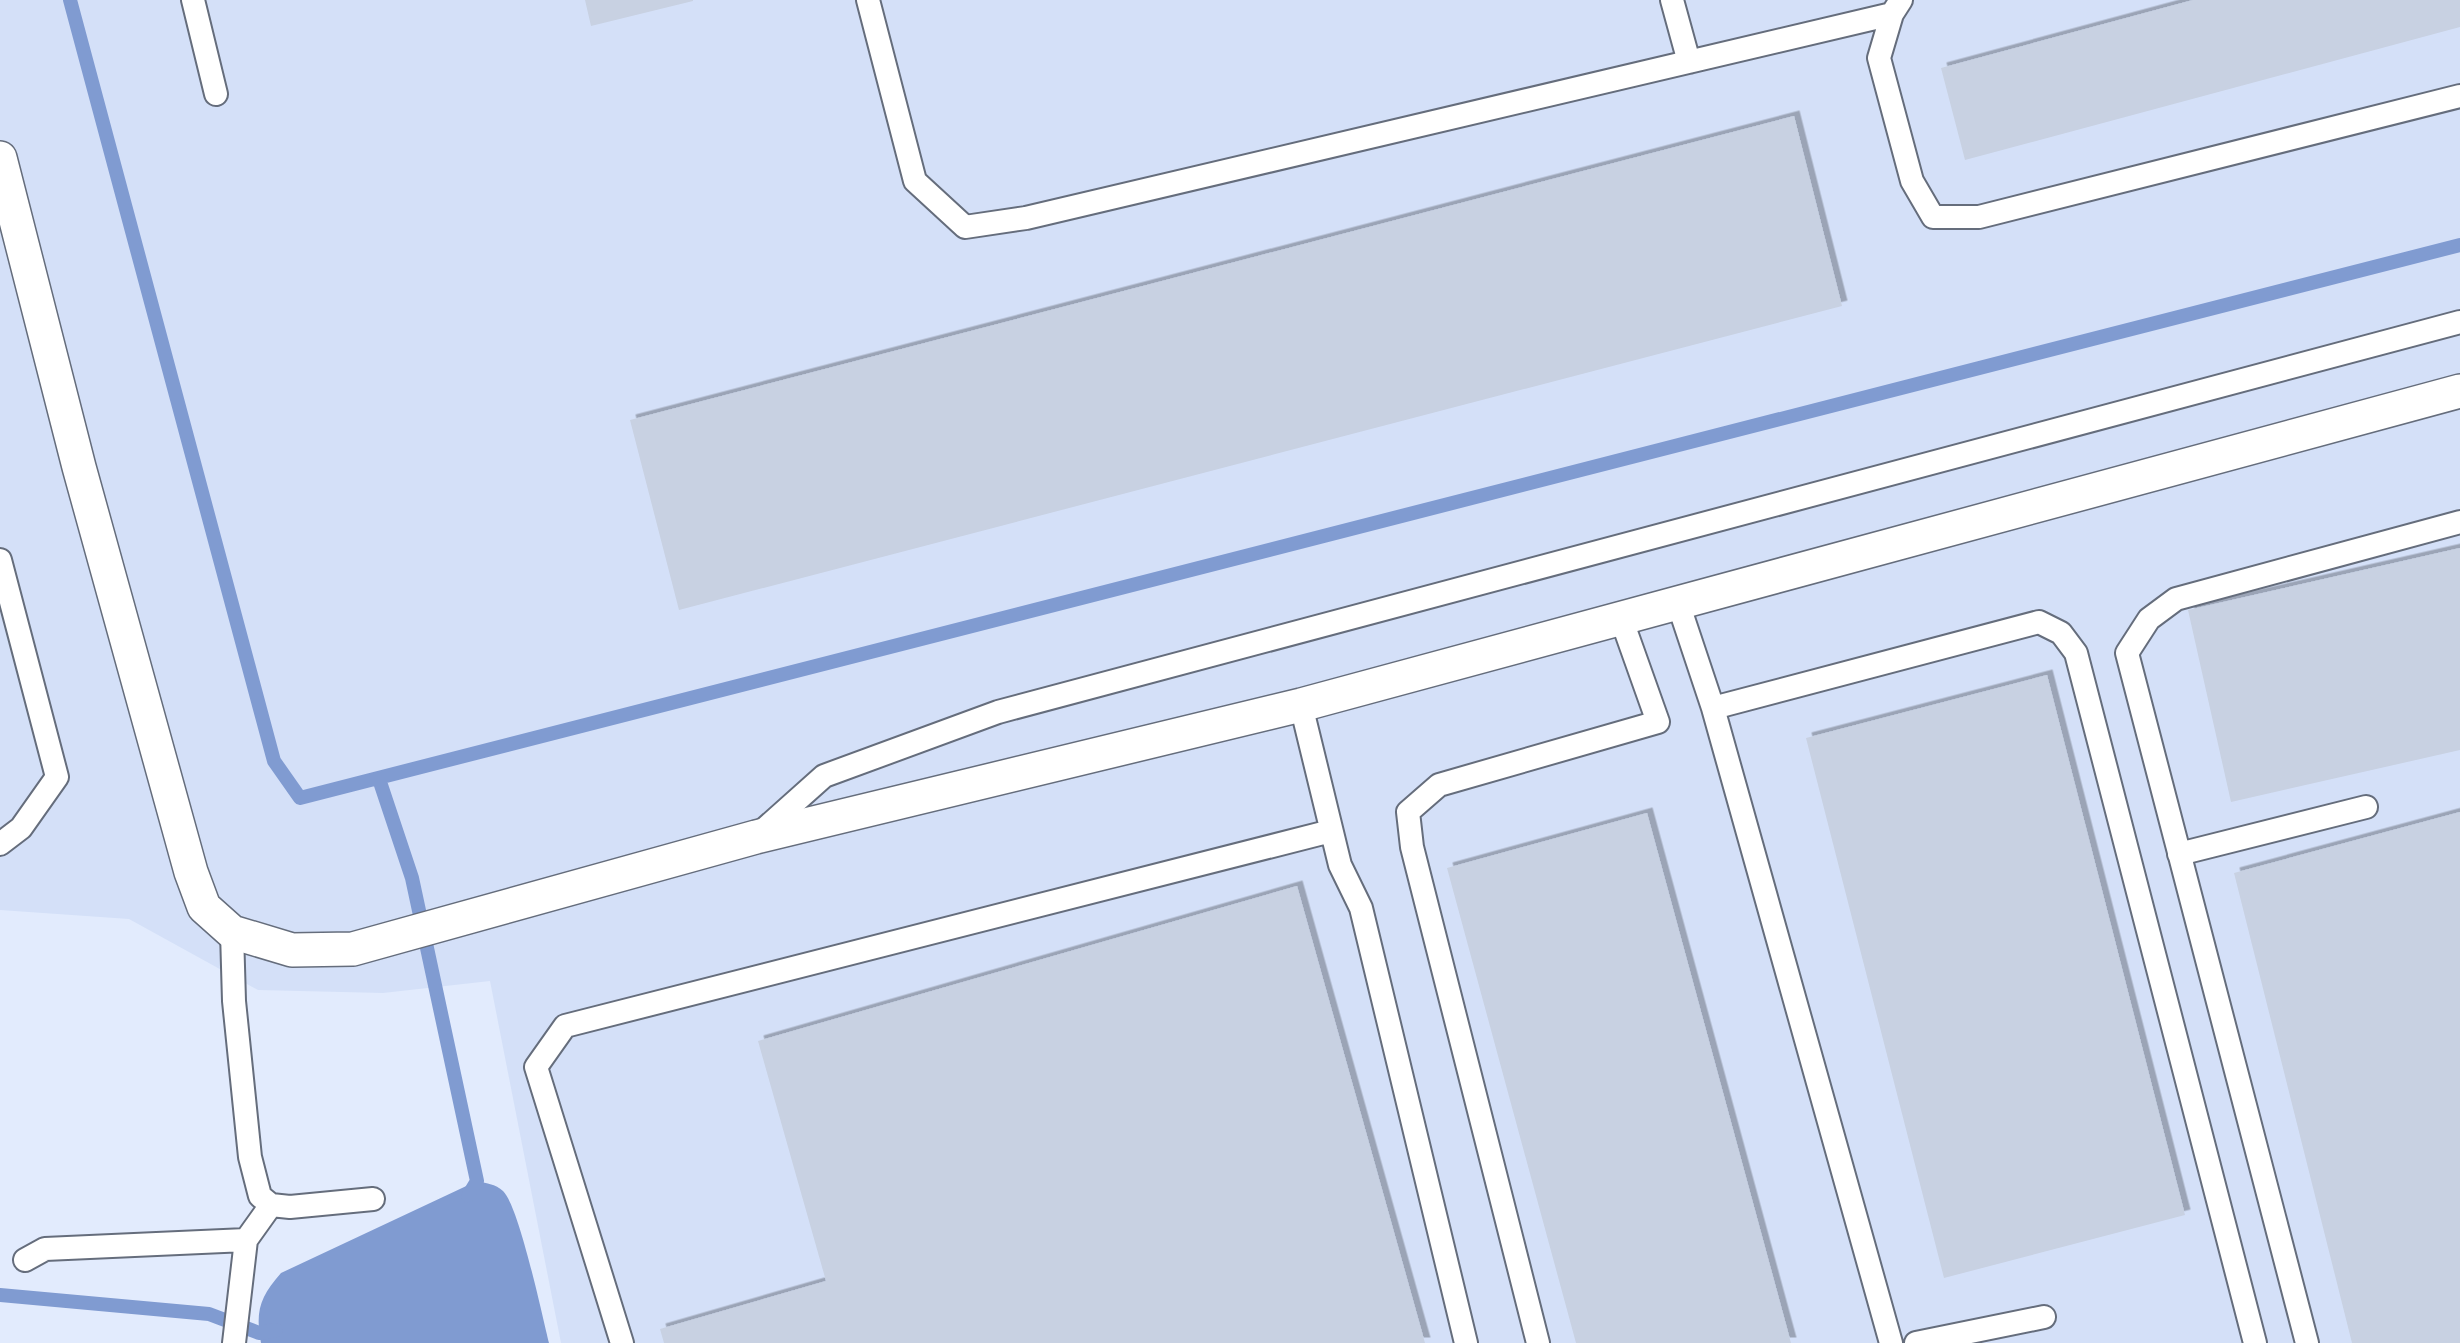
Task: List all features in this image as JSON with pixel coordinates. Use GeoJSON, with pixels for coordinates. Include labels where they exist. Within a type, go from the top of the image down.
{"type":"FeatureCollection","features":[{"type":"Feature","properties":{"kind":"street"},"geometry":{"type":"LineString","coordinates":[[0,158],[79,467],[191,872],[204,907],[232,932],[292,951],[353,949],[756,837],[1301,705],[2460,392]]}},
{"type":"Feature","properties":{"kind":"lane"},"geometry":{"type":"LineString","coordinates":[[193,0],[216,94]]}},
{"type":"Feature","properties":{"kind":"lane"},"geometry":{"type":"LineString","coordinates":[[868,0],[915,181],[965,227],[1026,218],[1689,62],[1896,7]]}},
{"type":"Feature","properties":{"kind":"lane"},"geometry":{"type":"LineString","coordinates":[[1672,0],[1689,62]]}},
{"type":"Feature","properties":{"kind":"lane"},"geometry":{"type":"LineString","coordinates":[[1896,7],[1879,58],[1911,181],[1933,217],[1979,217],[2460,96]]}},
{"type":"Feature","properties":{"kind":"lane"},"geometry":{"type":"LineString","coordinates":[[756,837],[824,776],[998,712],[2460,322]]}},
{"type":"Feature","properties":{"kind":"lane"},"geometry":{"type":"LineString","coordinates":[[2307,1343],[2127,653],[2149,619],[2176,599],[2460,522]]}},
{"type":"Feature","properties":{"kind":"lane"},"geometry":{"type":"LineString","coordinates":[[0,560],[7,617],[57,777],[21,828],[0,844]]}},
{"type":"Feature","properties":{"kind":"lane"},"geometry":{"type":"LineString","coordinates":[[1678,603],[1713,708],[1891,1343]]}},
{"type":"Feature","properties":{"kind":"lane"},"geometry":{"type":"LineString","coordinates":[[1538,1343],[1412,847],[1408,813],[1439,785],[1658,722],[1621,618]]}},
{"type":"Feature","properties":{"kind":"lane"},"geometry":{"type":"LineString","coordinates":[[1713,708],[2039,622],[2061,633],[2076,653],[2255,1343]]}},
{"type":"Feature","properties":{"kind":"lane"},"geometry":{"type":"LineString","coordinates":[[1301,705],[1340,865],[1361,908],[1466,1343]]}},
{"type":"Feature","properties":{"kind":"lane"},"geometry":{"type":"LineString","coordinates":[[2179,854],[2366,807]]}},
{"type":"Feature","properties":{"kind":"lane"},"geometry":{"type":"LineString","coordinates":[[621,1343],[536,1067],[565,1026],[1331,831]]}},
{"type":"Feature","properties":{"kind":"lane"},"geometry":{"type":"LineString","coordinates":[[232,932],[234,1000],[250,1157],[260,1196],[271,1205],[290,1208],[373,1199]]}},
{"type":"Feature","properties":{"kind":"lane"},"geometry":{"type":"LineString","coordinates":[[234,1343],[244,1248],[271,1205]]}},
{"type":"Feature","properties":{"kind":"lane"},"geometry":{"type":"LineString","coordinates":[[25,1260],[45,1249],[244,1248]]}},
{"type":"Feature","properties":{"kind":"lane"},"geometry":{"type":"LineString","coordinates":[[1916,1343],[2044,1317]]}},
{"type":"Feature","properties":{"kind":"shaded area"},"geometry":{"type":"Polygon","coordinates":[[[0,0],[2460,0],[2460,1343],[561,1343],[490,981],[383,993],[258,990],[129,919],[0,910],[0,0]]]}},
{"type":"Feature","properties":{"kind":"water"},"geometry":{"type":"Polygon","coordinates":[[[477,1181],[500,1189],[509,1201],[523,1238],[549,1343],[261,1343],[259,1313],[261,1305],[268,1290],[281,1273],[477,1181]]]}},
{"type":"Feature","properties":{"kind":"building"},"geometry":{"type":"Polygon","coordinates":[[[585,0],[693,0],[693,1],[591,26],[585,0]]]}},
{"type":"Feature","properties":{"kind":"building"},"geometry":{"type":"Polygon","coordinates":[[[2193,0],[2460,0],[2460,27],[1965,160],[1941,68],[2193,0]]]}},
{"type":"Feature","properties":{"kind":"building"},"geometry":{"type":"Polygon","coordinates":[[[1794,116],[1842,306],[679,610],[630,420],[1794,116]]]}},
{"type":"Feature","properties":{"kind":"building"},"geometry":{"type":"Polygon","coordinates":[[[2460,548],[2460,750],[2231,802],[2188,610],[2460,548]]]}},
{"type":"Feature","properties":{"kind":"building"},"geometry":{"type":"Polygon","coordinates":[[[2047,675],[2185,1215],[1944,1278],[1806,738],[2047,675]]]}},
{"type":"Feature","properties":{"kind":"building"},"geometry":{"type":"Polygon","coordinates":[[[2460,812],[2460,1343],[2352,1343],[2234,873],[2460,812]]]}},
{"type":"Feature","properties":{"kind":"building"},"geometry":{"type":"Polygon","coordinates":[[[1647,813],[1791,1343],[1576,1343],[1447,868],[1647,813]]]}},
{"type":"Feature","properties":{"kind":"building"},"geometry":{"type":"Polygon","coordinates":[[[1297,886],[1425,1343],[664,1343],[660,1329],[826,1281],[758,1041],[1297,886]]]}},
{"type":"Feature","properties":{"kind":"waterway"},"geometry":{"type":"LineString","coordinates":[[70,0],[274,761],[300,798],[2460,245]]}},
{"type":"Feature","properties":{"kind":"waterway"},"geometry":{"type":"LineString","coordinates":[[379,779],[412,878],[477,1181],[468,1196]]}},
{"type":"Feature","properties":{"kind":"waterway"},"geometry":{"type":"LineString","coordinates":[[0,1295],[209,1314],[259,1333],[276,1330]]}}]}
